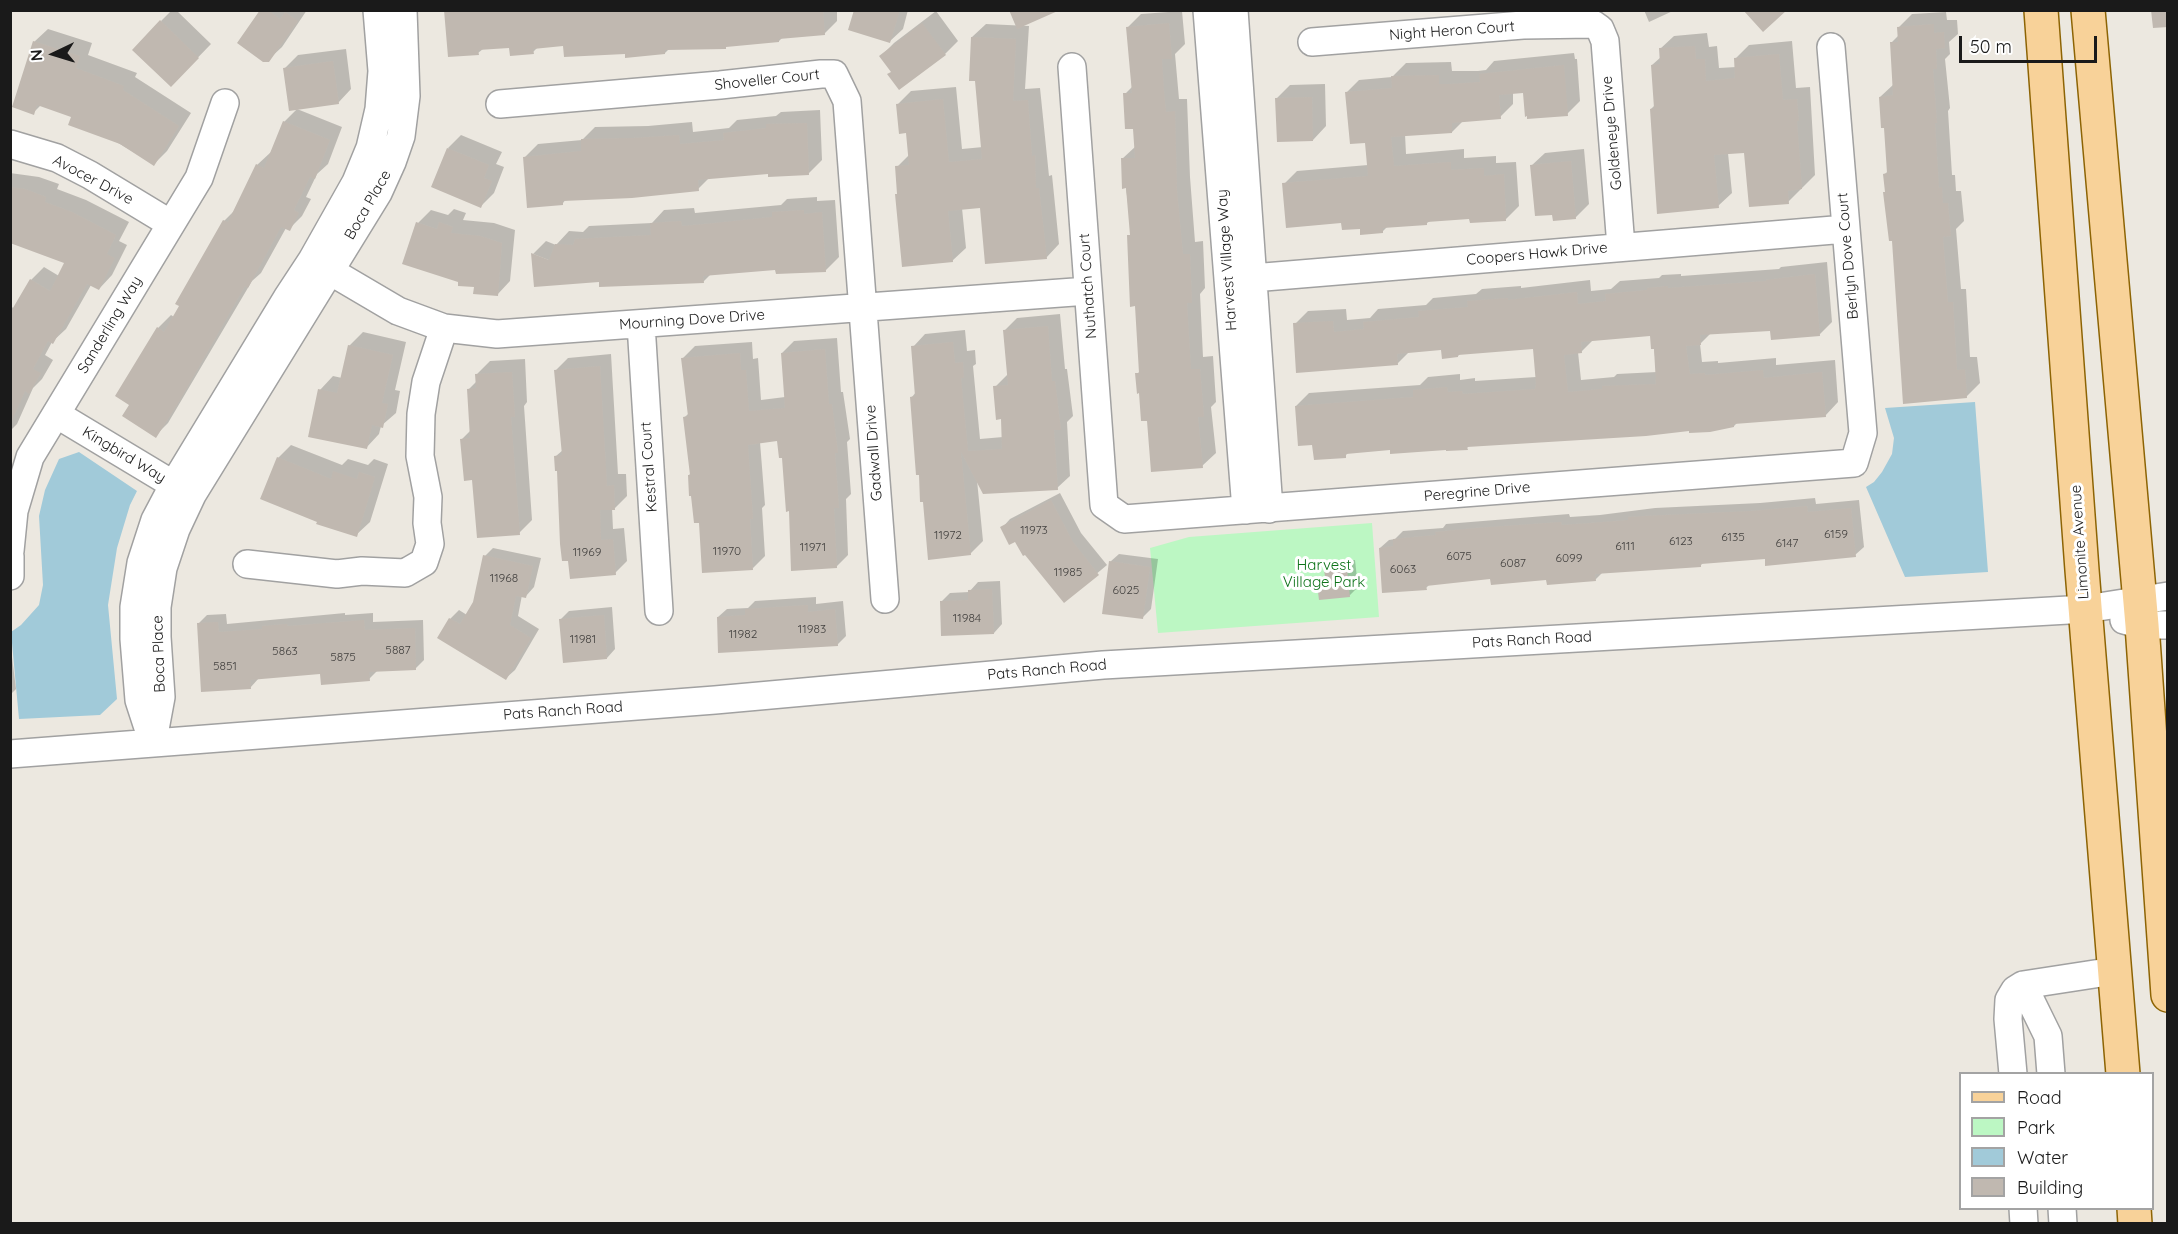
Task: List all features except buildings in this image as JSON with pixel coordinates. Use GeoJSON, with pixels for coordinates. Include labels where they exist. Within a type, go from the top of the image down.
{"type":"FeatureCollection","features":[{"type":"Feature","properties":{"kind":"main road","name":"Limonite Avenue"},"geometry":{"type":"LineString","coordinates":[[2041,10],[2123,1072]]}},
{"type":"Feature","properties":{"kind":"main road"},"geometry":{"type":"LineString","coordinates":[[2088,10],[2154,611],[2167,979]]}},
{"type":"Feature","properties":{"kind":"street","name":"Boca Place"},"geometry":{"type":"LineString","coordinates":[[320,266],[370,148],[379,109],[382,71],[377,10]]}},
{"type":"Feature","properties":{"kind":"street","name":"Boca Place"},"geometry":{"type":"LineString","coordinates":[[153,743],[139,700],[134,607],[141,563],[154,520],[183,490],[287,297],[320,266],[378,193],[400,136],[406,96],[403,10]]}},
{"type":"Feature","properties":{"kind":"street","name":"Harvest Village Way"},"geometry":{"type":"LineString","coordinates":[[1208,10],[1240,279],[1258,509]]}},
{"type":"Feature","properties":{"kind":"street","name":"Harvest Village Way"},"geometry":{"type":"LineString","coordinates":[[1234,10],[1240,279]]}},
{"type":"Feature","properties":{"kind":"street","name":"Night Heron Court"},"geometry":{"type":"LineString","coordinates":[[1312,42],[1523,25],[1593,24]]}},
{"type":"Feature","properties":{"kind":"street","name":"Goldeneye Drive"},"geometry":{"type":"LineString","coordinates":[[1593,24],[1600,29],[1605,41],[1621,247]]}},
{"type":"Feature","properties":{"kind":"street","name":"Berlyn Dove Court"},"geometry":{"type":"LineString","coordinates":[[1831,47],[1863,433],[1854,463]]}},
{"type":"Feature","properties":{"kind":"street","name":"Nuthatch Court"},"geometry":{"type":"LineString","coordinates":[[1072,67],[1104,505]]}},
{"type":"Feature","properties":{"kind":"street","name":"Shoveller Court"},"geometry":{"type":"LineString","coordinates":[[500,104],[834,74],[847,100],[863,308]]}},
{"type":"Feature","properties":{"kind":"street","name":"Sanderling Way"},"geometry":{"type":"LineString","coordinates":[[10,551],[14,511],[30,457],[199,178],[225,103]]}},
{"type":"Feature","properties":{"kind":"street","name":"Avocer Drive"},"geometry":{"type":"LineString","coordinates":[[10,144],[57,158],[90,175],[171,224]]}},
{"type":"Feature","properties":{"kind":"street","name":"Coopers Hawk Drive"},"geometry":{"type":"LineString","coordinates":[[1240,279],[1846,229]]}},
{"type":"Feature","properties":{"kind":"street","name":"Mourning Dove Drive"},"geometry":{"type":"LineString","coordinates":[[320,266],[398,311],[444,328],[497,334],[1088,291]]}},
{"type":"Feature","properties":{"kind":"street","name":"Gadwall Drive"},"geometry":{"type":"LineString","coordinates":[[863,308],[885,599]]}},
{"type":"Feature","properties":{"kind":"street","name":"Kestral Court"},"geometry":{"type":"LineString","coordinates":[[641,324],[659,611]]}},
{"type":"Feature","properties":{"kind":"street"},"geometry":{"type":"LineString","coordinates":[[247,564],[337,574],[362,571],[405,573],[424,562],[430,544],[427,524],[428,497],[420,456],[422,414],[426,382],[444,328]]}},
{"type":"Feature","properties":{"kind":"street","name":"Kingbird Way"},"geometry":{"type":"LineString","coordinates":[[56,414],[183,490]]}},
{"type":"Feature","properties":{"kind":"street","name":"Peregrine Drive"},"geometry":{"type":"LineString","coordinates":[[1104,505],[1124,519],[1854,463]]}},
{"type":"Feature","properties":{"kind":"street"},"geometry":{"type":"LineString","coordinates":[[10,556],[10,576]]}},
{"type":"Feature","properties":{"kind":"street","name":"Pats Ranch Road"},"geometry":{"type":"LineString","coordinates":[[10,754],[703,701],[1103,665],[2086,609],[2154,611]]}},
{"type":"Feature","properties":{"kind":"street"},"geometry":{"type":"LineString","coordinates":[[2013,1072],[2008,1019],[2009,1000],[2015,990],[2023,985],[2114,971]]}},
{"type":"Feature","properties":{"kind":"street"},"geometry":{"type":"LineString","coordinates":[[2023,985],[2048,1035],[2051,1072]]}},
{"type":"Feature","properties":{"kind":"green space","name":"Harvest Village Park"},"geometry":{"type":"Polygon","coordinates":[[[1372,523],[1379,617],[1158,633],[1150,548],[1189,537],[1372,523]]]}},
{"type":"Feature","properties":{"kind":"water"},"geometry":{"type":"Polygon","coordinates":[[[1975,402],[1988,572],[1905,577],[1866,487],[1874,482],[1882,472],[1892,454],[1894,438],[1885,408],[1975,402]]]}},
{"type":"Feature","properties":{"kind":"water"},"geometry":{"type":"Polygon","coordinates":[[[79,452],[137,491],[130,505],[117,548],[108,605],[117,699],[100,715],[19,719],[11,632],[21,625],[39,605],[43,585],[39,516],[45,490],[59,459],[79,452]]]}}]}
